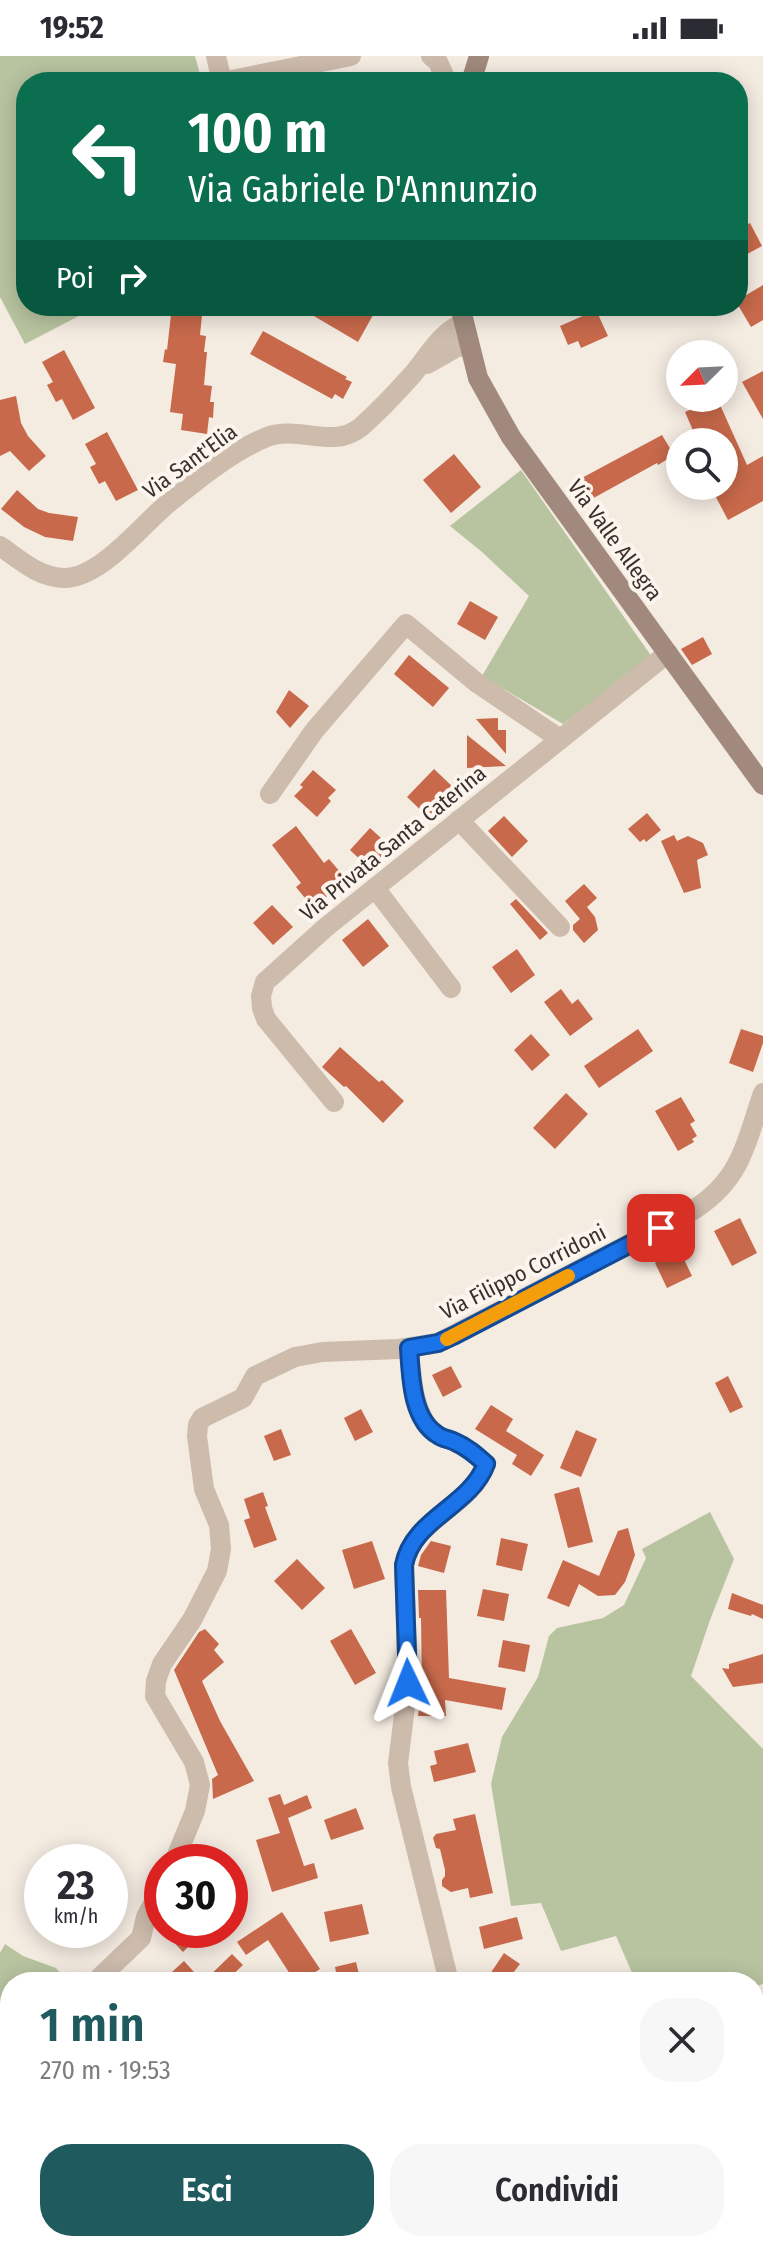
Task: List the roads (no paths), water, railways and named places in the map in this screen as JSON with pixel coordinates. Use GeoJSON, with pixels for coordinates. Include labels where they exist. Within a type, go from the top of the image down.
{"type":"FeatureCollection","features":[{"type":"Feature","properties":{"kind":"main road","name":"Via Valle Allegra"},"geometry":{"type":"LineString","coordinates":[[462,316],[478,378],[511,437],[763,785]]}},
{"type":"Feature","properties":{"kind":"street"},"geometry":{"type":"LineString","coordinates":[[272,72],[351,56]]}},
{"type":"Feature","properties":{"kind":"street"},"geometry":{"type":"LineString","coordinates":[[431,56],[442,72]]}},
{"type":"Feature","properties":{"kind":"street"},"geometry":{"type":"LineString","coordinates":[[411,376],[461,316]]}},
{"type":"Feature","properties":{"kind":"street"},"geometry":{"type":"LineString","coordinates":[[411,376],[447,351],[469,346]]}},
{"type":"Feature","properties":{"kind":"street","name":"Via Sant'Elia"},"geometry":{"type":"LineString","coordinates":[[0,546],[36,572],[67,578],[83,574],[103,562],[211,470],[266,437],[279,434],[335,438],[347,435],[360,428],[411,376]]}},
{"type":"Feature","properties":{"kind":"street"},"geometry":{"type":"LineString","coordinates":[[270,794],[314,731],[406,624],[477,683],[560,739]]}},
{"type":"Feature","properties":{"kind":"street","name":"Via Privata Santa Caterina"},"geometry":{"type":"LineString","coordinates":[[334,1102],[266,1019],[261,996],[265,982],[325,928],[668,653]]}},
{"type":"Feature","properties":{"kind":"street"},"geometry":{"type":"LineString","coordinates":[[459,820],[560,927]]}},
{"type":"Feature","properties":{"kind":"street"},"geometry":{"type":"LineString","coordinates":[[375,888],[451,988]]}},
{"type":"Feature","properties":{"kind":"street","name":"Via Filippo Corridoni"},"geometry":{"type":"LineString","coordinates":[[181,1844],[195,1811],[200,1785],[194,1762],[155,1696],[162,1664],[192,1620],[217,1571],[221,1549],[219,1525],[204,1489],[197,1436],[202,1418],[243,1398],[255,1376],[295,1357],[311,1353],[409,1348],[438,1343],[707,1203],[726,1184],[739,1163],[763,1093]]}},
{"type":"Feature","properties":{"kind":"street"},"geometry":{"type":"LineString","coordinates":[[409,1348],[412,1378],[423,1419],[438,1435],[474,1452],[486,1464],[481,1478],[418,1536],[407,1550],[404,1565],[408,1683],[398,1763],[401,1787],[447,1972]]}},
{"type":"Feature","properties":{"kind":"street"},"geometry":{"type":"LineString","coordinates":[[105,1972],[141,1938],[144,1925]]}}]}
